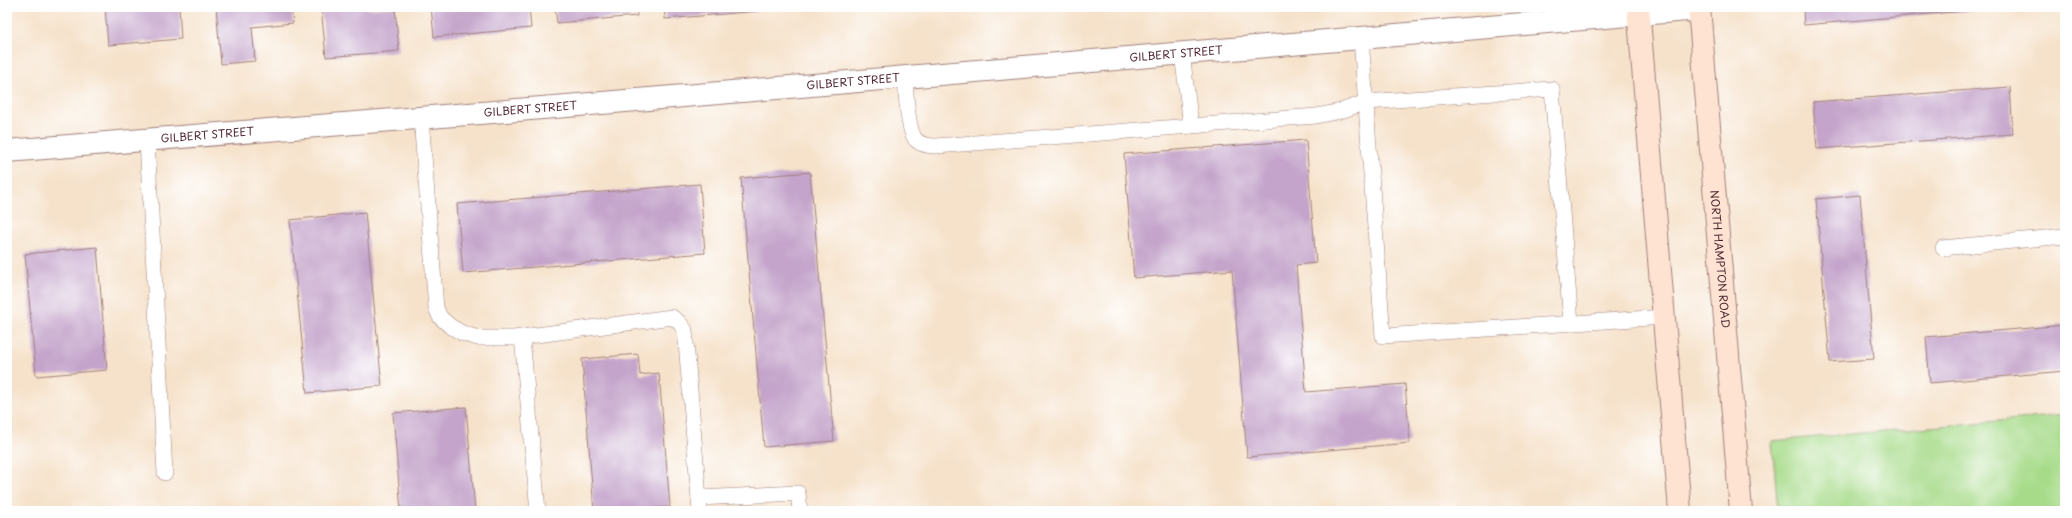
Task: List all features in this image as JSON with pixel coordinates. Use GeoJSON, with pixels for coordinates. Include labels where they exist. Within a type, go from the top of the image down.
{"type":"FeatureCollection","features":[{"type":"Feature","properties":{"kind":"main road","name":"NORTH HAMPTON ROAD"},"geometry":{"type":"LineString","coordinates":[[1699,8],[1741,511]]}},
{"type":"Feature","properties":{"kind":"main road"},"geometry":{"type":"LineString","coordinates":[[1638,10],[1680,511]]}},
{"type":"Feature","properties":{"kind":"street","name":"GILBERT STREET"},"geometry":{"type":"LineString","coordinates":[[7,151],[421,118],[1361,38],[1638,10],[1699,8]]}},
{"type":"Feature","properties":{"kind":"lane"},"geometry":{"type":"LineString","coordinates":[[1361,38],[1383,336],[1664,317]]}},
{"type":"Feature","properties":{"kind":"lane"},"geometry":{"type":"LineString","coordinates":[[1182,53],[1191,126]]}},
{"type":"Feature","properties":{"kind":"lane"},"geometry":{"type":"LineString","coordinates":[[905,77],[911,130],[915,139],[925,145],[936,146],[1316,116],[1340,111],[1366,102],[1552,89],[1571,323]]}},
{"type":"Feature","properties":{"kind":"lane"},"geometry":{"type":"LineString","coordinates":[[421,118],[436,308],[440,317],[462,333],[478,338],[522,337],[672,317],[680,322],[685,330],[699,505],[798,493],[800,511]]}},
{"type":"Feature","properties":{"kind":"lane"},"geometry":{"type":"LineString","coordinates":[[147,140],[164,473]]}},
{"type":"Feature","properties":{"kind":"lane"},"geometry":{"type":"LineString","coordinates":[[1943,248],[2065,236]]}},
{"type":"Feature","properties":{"kind":"lane"},"geometry":{"type":"LineString","coordinates":[[522,337],[538,511]]}},
{"type":"Feature","properties":{"kind":"green space"},"geometry":{"type":"Polygon","coordinates":[[[2065,415],[2065,511],[1778,511],[1772,441],[2065,415]]]}},
{"type":"Feature","properties":{"kind":"building"},"geometry":{"type":"Polygon","coordinates":[[[105,7],[179,7],[181,39],[108,45],[105,7]]]}},
{"type":"Feature","properties":{"kind":"building"},"geometry":{"type":"Polygon","coordinates":[[[216,7],[291,7],[293,23],[252,27],[255,61],[221,64],[216,7]]]}},
{"type":"Feature","properties":{"kind":"building"},"geometry":{"type":"Polygon","coordinates":[[[321,7],[367,7],[367,9],[395,7],[399,51],[326,57],[321,7]]]}},
{"type":"Feature","properties":{"kind":"building"},"geometry":{"type":"Polygon","coordinates":[[[431,7],[529,7],[531,28],[434,37],[431,7]]]}},
{"type":"Feature","properties":{"kind":"building"},"geometry":{"type":"Polygon","coordinates":[[[555,7],[636,7],[637,16],[557,23],[555,7]]]}},
{"type":"Feature","properties":{"kind":"building"},"geometry":{"type":"Polygon","coordinates":[[[664,7],[759,7],[759,11],[665,19],[664,7]]]}},
{"type":"Feature","properties":{"kind":"building"},"geometry":{"type":"Polygon","coordinates":[[[1803,7],[1999,7],[1999,8],[1804,25],[1803,7]]]}},
{"type":"Feature","properties":{"kind":"building"},"geometry":{"type":"Polygon","coordinates":[[[2010,87],[2013,134],[1817,149],[1813,102],[2010,87]]]}},
{"type":"Feature","properties":{"kind":"building"},"geometry":{"type":"Polygon","coordinates":[[[1306,140],[1316,263],[1296,265],[1306,392],[1405,384],[1410,443],[1247,457],[1232,270],[1134,278],[1124,154],[1306,140]]]}},
{"type":"Feature","properties":{"kind":"building"},"geometry":{"type":"Polygon","coordinates":[[[810,172],[834,441],[764,447],[741,178],[810,172]]]}},
{"type":"Feature","properties":{"kind":"building"},"geometry":{"type":"Polygon","coordinates":[[[700,184],[705,253],[463,273],[457,204],[700,184]]]}},
{"type":"Feature","properties":{"kind":"building"},"geometry":{"type":"Polygon","coordinates":[[[1860,195],[1874,359],[1830,362],[1816,199],[1860,195]]]}},
{"type":"Feature","properties":{"kind":"building"},"geometry":{"type":"Polygon","coordinates":[[[365,212],[382,386],[307,393],[290,220],[365,212]]]}},
{"type":"Feature","properties":{"kind":"building"},"geometry":{"type":"Polygon","coordinates":[[[97,247],[107,370],[36,376],[25,254],[97,247]]]}},
{"type":"Feature","properties":{"kind":"building"},"geometry":{"type":"Polygon","coordinates":[[[2065,325],[2065,371],[1930,383],[1926,337],[2065,325]]]}},
{"type":"Feature","properties":{"kind":"building"},"geometry":{"type":"Polygon","coordinates":[[[638,354],[640,375],[659,373],[670,507],[651,508],[651,511],[594,511],[582,359],[638,354]]]}},
{"type":"Feature","properties":{"kind":"building"},"geometry":{"type":"Polygon","coordinates":[[[466,407],[475,511],[401,511],[393,413],[466,407]]]}}]}
